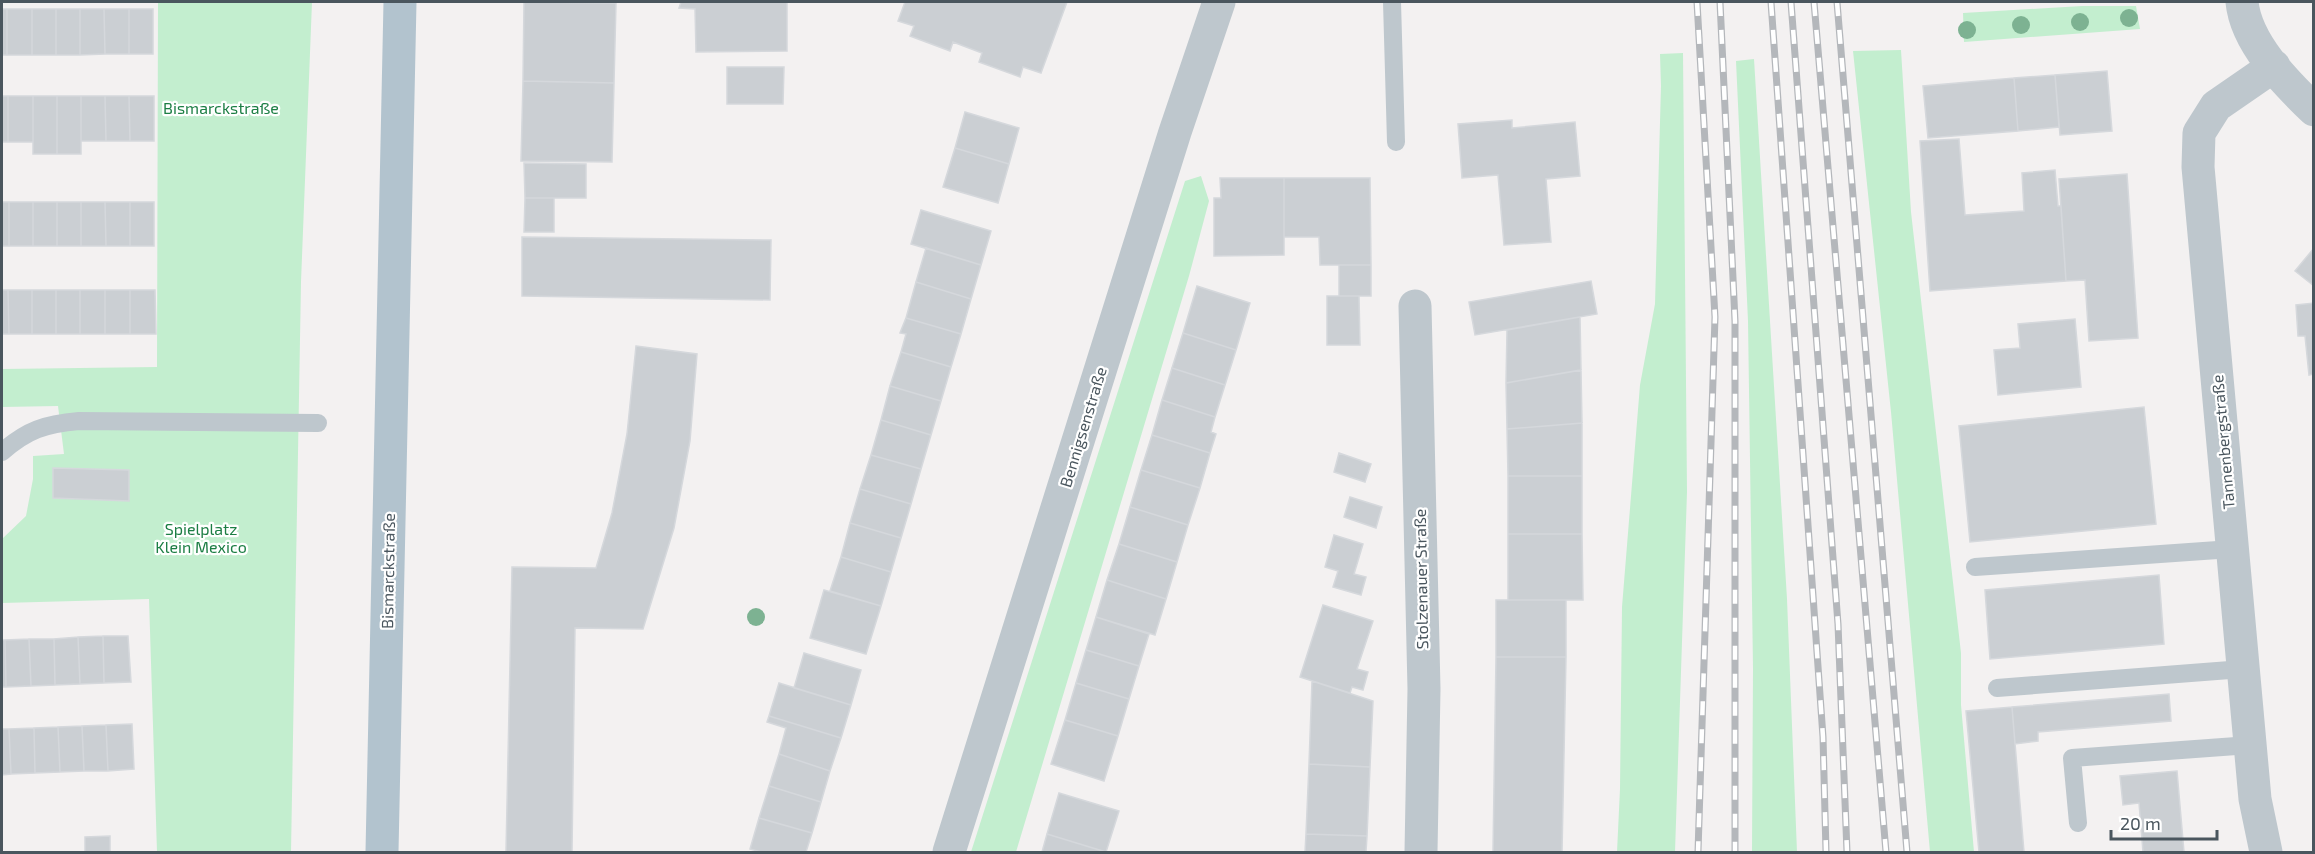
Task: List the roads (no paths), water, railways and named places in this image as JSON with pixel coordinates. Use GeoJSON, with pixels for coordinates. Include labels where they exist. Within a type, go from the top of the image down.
{"type":"FeatureCollection","features":[{"type":"Feature","properties":{"kind":"main road","name":"Bismarckstraße"},"geometry":{"type":"LineString","coordinates":[[382,852],[400,2]]}},
{"type":"Feature","properties":{"kind":"street","name":"Bennigsenstraße"},"geometry":{"type":"LineString","coordinates":[[949,852],[1175,132],[1219,2]]}},
{"type":"Feature","properties":{"kind":"street"},"geometry":{"type":"LineString","coordinates":[[2242,2],[2251,34],[2286,82],[2313,110]]}},
{"type":"Feature","properties":{"kind":"street","name":"Tannenbergstraße"},"geometry":{"type":"LineString","coordinates":[[2266,852],[2255,800],[2198,167],[2199,133],[2216,106],[2274,66]]}},
{"type":"Feature","properties":{"kind":"street","name":"Stolzenauer Straße"},"geometry":{"type":"LineString","coordinates":[[1415,306],[1424,689],[1421,852]]}},
{"type":"Feature","properties":{"kind":"lane"},"geometry":{"type":"LineString","coordinates":[[1392,2],[1396,142]]}},
{"type":"Feature","properties":{"kind":"lane"},"geometry":{"type":"LineString","coordinates":[[2,452],[19,437],[51,424],[79,421],[318,423]]}},
{"type":"Feature","properties":{"kind":"lane"},"geometry":{"type":"LineString","coordinates":[[1975,567],[2232,549]]}},
{"type":"Feature","properties":{"kind":"lane"},"geometry":{"type":"LineString","coordinates":[[1997,687],[2243,669]]}},
{"type":"Feature","properties":{"kind":"lane"},"geometry":{"type":"LineString","coordinates":[[2078,823],[2072,758],[2250,745]]}},
{"type":"Feature","properties":{"kind":"railway"},"geometry":{"type":"LineString","coordinates":[[1697,2],[1715,317],[1698,852]]}},
{"type":"Feature","properties":{"kind":"railway"},"geometry":{"type":"LineString","coordinates":[[1720,2],[1735,321],[1735,852]]}},
{"type":"Feature","properties":{"kind":"railway"},"geometry":{"type":"LineString","coordinates":[[1771,2],[1823,737],[1826,852]]}},
{"type":"Feature","properties":{"kind":"railway"},"geometry":{"type":"LineString","coordinates":[[1791,2],[1838,624],[1847,852]]}},
{"type":"Feature","properties":{"kind":"railway"},"geometry":{"type":"LineString","coordinates":[[1814,2],[1886,852]]}},
{"type":"Feature","properties":{"kind":"railway"},"geometry":{"type":"LineString","coordinates":[[1837,2],[1907,852]]}},
{"type":"Feature","properties":{"kind":"park label","name":"Spielplatz Klein Mexico"},"geometry":{"type":"Point","coordinates":[201,538]}}]}
